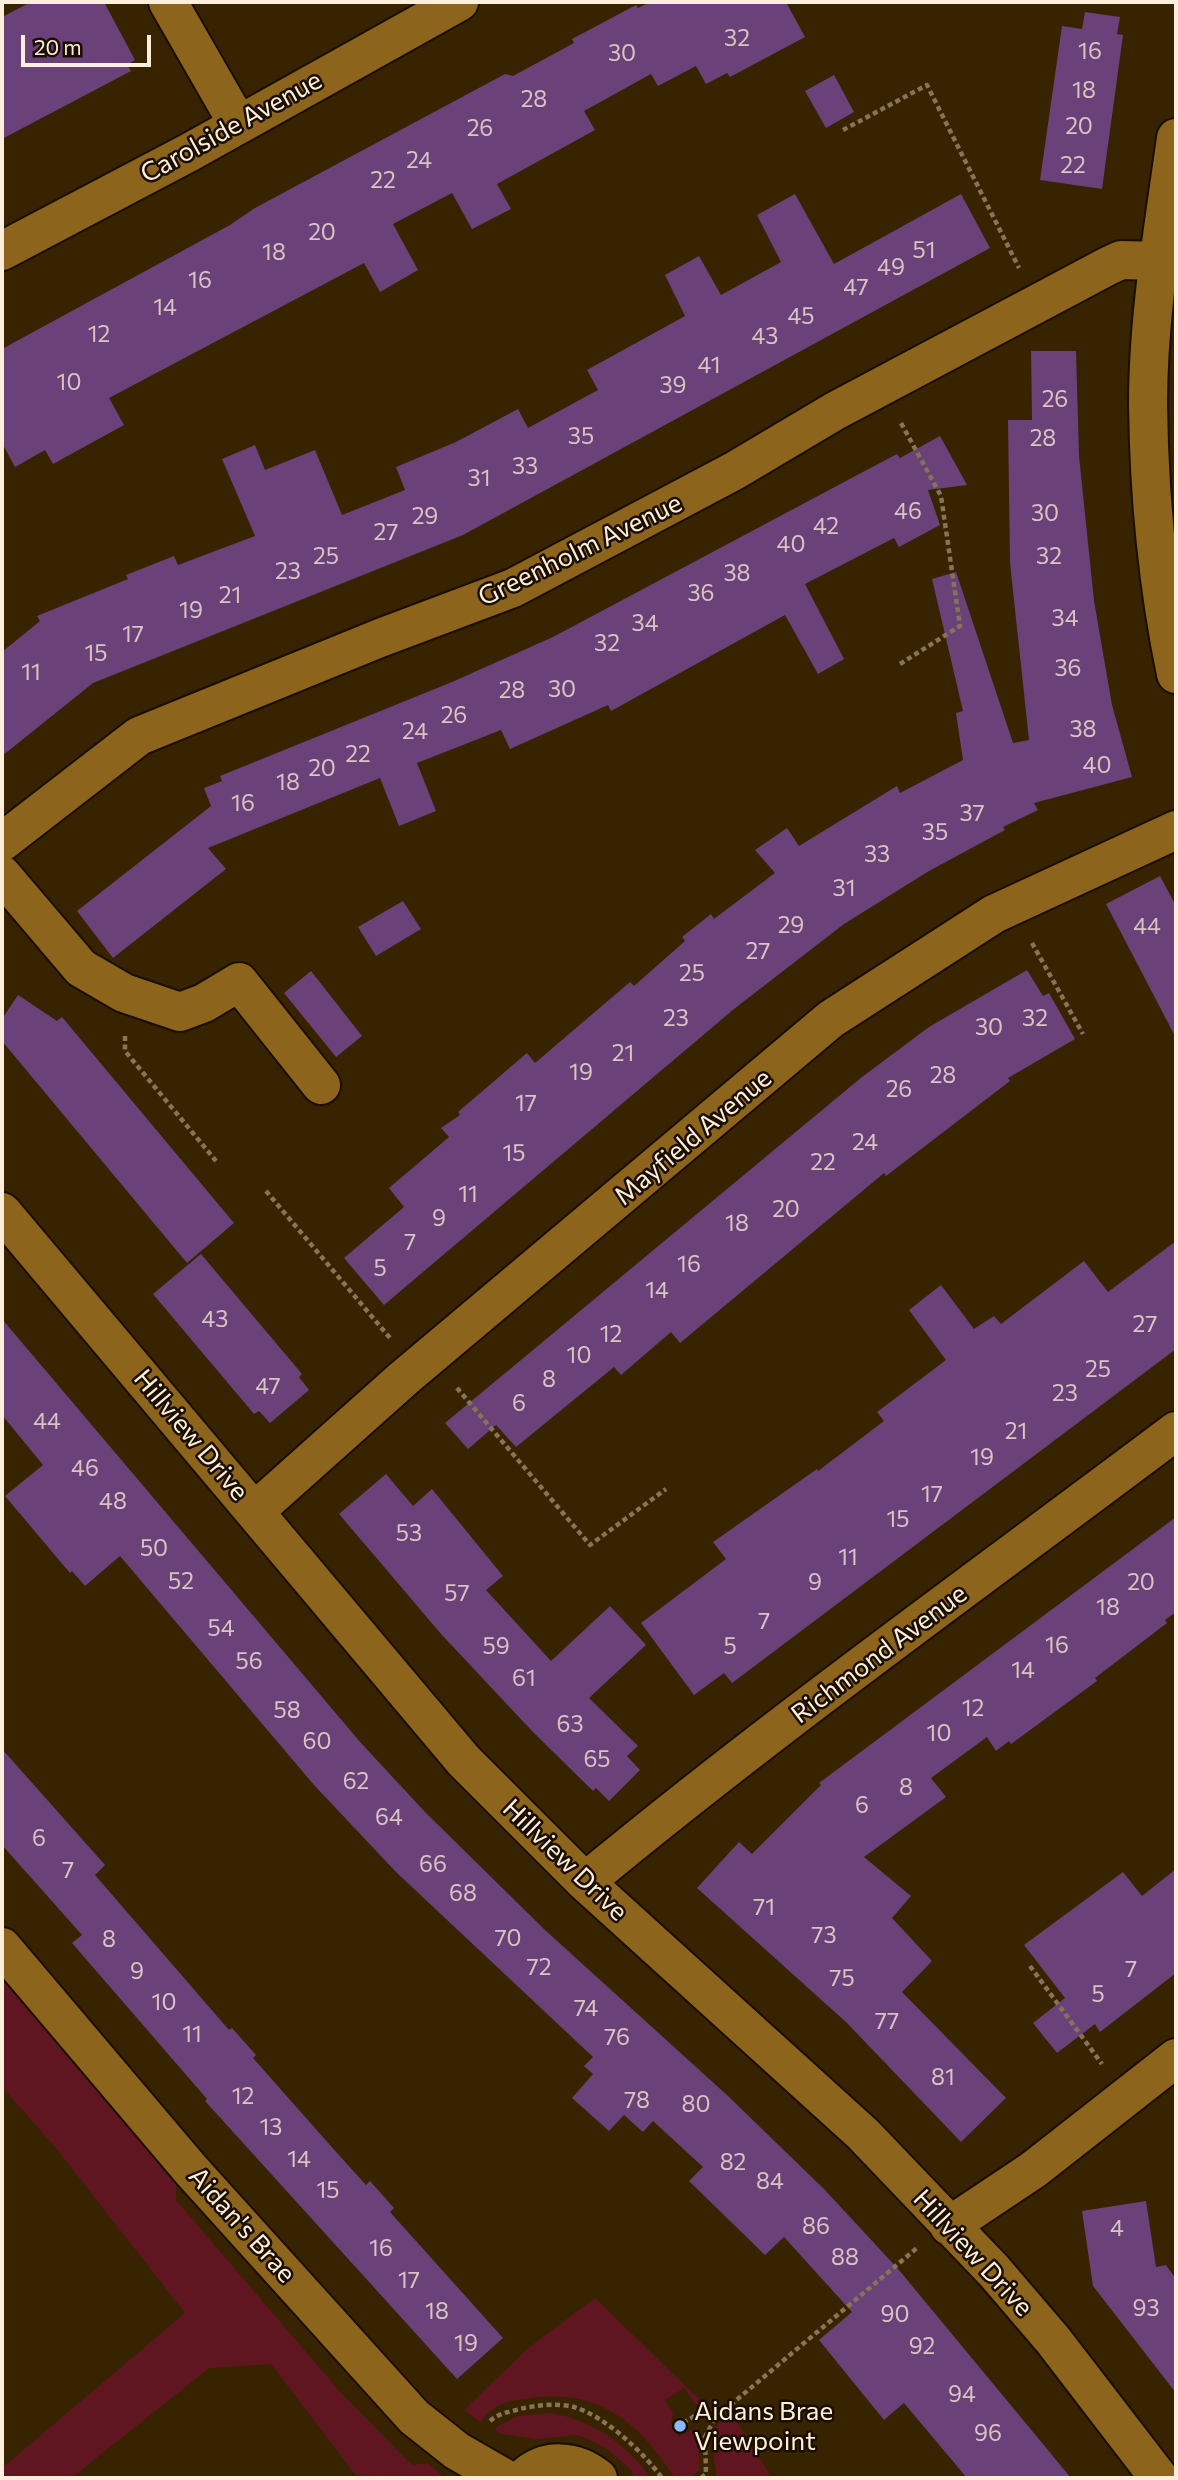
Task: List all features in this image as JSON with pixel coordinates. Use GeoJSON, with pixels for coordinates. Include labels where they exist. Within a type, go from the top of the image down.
{"type":"FeatureCollection","features":[{"type":"Feature","properties":{"kind":"street"},"geometry":{"type":"LineString","coordinates":[[168,2],[239,124]]}},
{"type":"Feature","properties":{"kind":"street","name":"Carolside Avenue"},"geometry":{"type":"LineString","coordinates":[[2,251],[459,2]]}},
{"type":"Feature","properties":{"kind":"street"},"geometry":{"type":"LineString","coordinates":[[1176,138],[1159,261],[1148,403],[1157,554],[1176,674]]}},
{"type":"Feature","properties":{"kind":"street","name":"Greenholm Avenue"},"geometry":{"type":"LineString","coordinates":[[2,842],[139,736],[380,638],[513,588],[734,471],[881,387],[1121,260],[1159,261]]}},
{"type":"Feature","properties":{"kind":"street","name":"Mayfield Avenue"},"geometry":{"type":"LineString","coordinates":[[255,1511],[423,1362],[831,1019],[891,978],[1011,906],[1176,830]]}},
{"type":"Feature","properties":{"kind":"street"},"geometry":{"type":"LineString","coordinates":[[2,874],[81,968],[124,993],[180,1012],[204,1003],[239,982],[321,1085]]}},
{"type":"Feature","properties":{"kind":"street","name":"Hillview Drive"},"geometry":{"type":"LineString","coordinates":[[2,1212],[464,1761],[585,1882],[863,2134],[937,2234],[1053,2340],[1159,2478]]}},
{"type":"Feature","properties":{"kind":"street","name":"Richmond Avenue"},"geometry":{"type":"LineString","coordinates":[[585,1882],[781,1728],[1176,1431]]}},
{"type":"Feature","properties":{"kind":"street","name":"Aidan's Brae"},"geometry":{"type":"LineString","coordinates":[[2,1947],[191,2170],[414,2417],[457,2451],[504,2478]]}},
{"type":"Feature","properties":{"kind":"street"},"geometry":{"type":"LineString","coordinates":[[937,2234],[1034,2170],[1176,2058]]}},
{"type":"Feature","properties":{"kind":"street"},"geometry":{"type":"LineString","coordinates":[[524,2478],[542,2466],[558,2463],[573,2464],[598,2478]]}},
{"type":"Feature","properties":{"kind":"path"},"geometry":{"type":"LineString","coordinates":[[843,130],[927,85],[1039,303]]}},
{"type":"Feature","properties":{"kind":"path"},"geometry":{"type":"LineString","coordinates":[[881,387],[941,496],[960,626],[900,664]]}},
{"type":"Feature","properties":{"kind":"path"},"geometry":{"type":"LineString","coordinates":[[1011,906],[1083,1034]]}},
{"type":"Feature","properties":{"kind":"path"},"geometry":{"type":"LineString","coordinates":[[124,993],[125,1051],[216,1161]]}},
{"type":"Feature","properties":{"kind":"path"},"geometry":{"type":"LineString","coordinates":[[266,1191],[590,1545],[666,1489]]}},
{"type":"Feature","properties":{"kind":"path"},"geometry":{"type":"LineString","coordinates":[[1030,1966],[1127,2098]]}},
{"type":"Feature","properties":{"kind":"path"},"geometry":{"type":"LineString","coordinates":[[701,2478],[706,2473],[705,2437],[715,2418],[937,2234]]}},
{"type":"Feature","properties":{"kind":"path"},"geometry":{"type":"LineString","coordinates":[[683,2423],[698,2414],[715,2418]]}},
{"type":"Feature","properties":{"kind":"shaded area"},"geometry":{"type":"Polygon","coordinates":[[[2,1973],[71,2059],[176,2174],[176,2200],[342,2394],[412,2465],[427,2463],[445,2478],[358,2478],[271,2364],[209,2368],[71,2478],[2,2478],[2,2468],[185,2313],[56,2148],[2,2087],[2,1973]]]}},
{"type":"Feature","properties":{"kind":"shaded area"},"geometry":{"type":"Polygon","coordinates":[[[595,2298],[703,2403],[696,2405],[684,2388],[665,2400],[673,2413],[671,2423],[679,2436],[698,2427],[700,2469],[692,2478],[675,2478],[632,2426],[597,2405],[577,2399],[555,2396],[508,2402],[497,2406],[480,2422],[464,2410],[527,2349],[595,2298]]]}},
{"type":"Feature","properties":{"kind":"shaded area"},"geometry":{"type":"Polygon","coordinates":[[[730,2411],[772,2478],[717,2478],[710,2434],[730,2411]]]}},
{"type":"Feature","properties":{"kind":"shaded area"},"geometry":{"type":"Polygon","coordinates":[[[550,2413],[580,2421],[607,2435],[630,2454],[651,2478],[634,2478],[631,2470],[606,2448],[579,2435],[536,2439],[498,2433],[495,2428],[517,2416],[550,2413]]]}},
{"type":"Feature","properties":{"kind":"building"},"geometry":{"type":"Polygon","coordinates":[[[31,2],[104,2],[135,60],[127,65],[131,71],[2,139],[2,17],[31,2]]]}},
{"type":"Feature","properties":{"kind":"building"},"geometry":{"type":"Polygon","coordinates":[[[650,2],[786,2],[805,37],[730,77],[727,73],[706,84],[696,66],[658,86],[651,74],[584,111],[595,130],[497,184],[511,209],[472,229],[452,193],[393,224],[418,270],[380,292],[364,263],[109,398],[124,425],[53,464],[45,450],[15,467],[2,443],[2,349],[230,225],[255,208],[505,74],[513,76],[574,43],[572,39],[636,5],[638,8],[650,2]]]}},
{"type":"Feature","properties":{"kind":"building"},"geometry":{"type":"Polygon","coordinates":[[[1085,12],[1120,17],[1117,34],[1123,35],[1102,189],[1040,180],[1062,26],[1082,29],[1085,12]]]}},
{"type":"Feature","properties":{"kind":"building"},"geometry":{"type":"Polygon","coordinates":[[[834,75],[854,112],[826,128],[805,91],[834,75]]]}},
{"type":"Feature","properties":{"kind":"building"},"geometry":{"type":"Polygon","coordinates":[[[795,194],[834,264],[961,194],[990,248],[463,535],[93,683],[2,756],[2,652],[40,621],[37,616],[128,579],[126,575],[174,556],[178,565],[255,536],[222,459],[255,445],[265,470],[315,450],[342,515],[405,490],[396,467],[456,442],[518,409],[528,428],[598,390],[587,370],[685,316],[665,275],[699,256],[721,295],[781,262],[757,215],[795,194]]]}},
{"type":"Feature","properties":{"kind":"building"},"geometry":{"type":"Polygon","coordinates":[[[1031,351],[1076,351],[1079,456],[1094,601],[1112,705],[1132,777],[1034,803],[1038,810],[1003,827],[1005,830],[929,871],[844,924],[734,1009],[384,1305],[344,1258],[404,1207],[389,1188],[449,1137],[441,1128],[460,1115],[458,1112],[527,1053],[535,1063],[630,982],[634,986],[685,941],[682,937],[711,914],[714,919],[775,873],[755,850],[787,828],[799,846],[897,786],[900,793],[963,760],[956,713],[963,711],[932,579],[956,572],[1013,743],[1029,740],[1010,563],[1008,420],[1032,420],[1031,351]]]}},
{"type":"Feature","properties":{"kind":"building"},"geometry":{"type":"Polygon","coordinates":[[[940,436],[967,485],[928,490],[940,525],[899,547],[894,538],[805,584],[844,659],[818,674],[785,615],[611,711],[608,705],[510,749],[501,730],[417,763],[436,811],[399,826],[380,778],[208,848],[226,869],[113,958],[77,911],[211,806],[204,788],[222,781],[220,776],[452,682],[553,637],[897,454],[900,458],[940,436]]]}},
{"type":"Feature","properties":{"kind":"building"},"geometry":{"type":"Polygon","coordinates":[[[1160,876],[1176,906],[1176,1038],[1106,904],[1160,876]]]}},
{"type":"Feature","properties":{"kind":"building"},"geometry":{"type":"Polygon","coordinates":[[[403,901],[421,929],[376,956],[358,927],[403,901]]]}},
{"type":"Feature","properties":{"kind":"building"},"geometry":{"type":"Polygon","coordinates":[[[1027,970],[1043,996],[1049,993],[1075,1039],[1008,1078],[1010,1081],[886,1176],[884,1173],[680,1343],[671,1332],[621,1375],[614,1367],[516,1447],[496,1425],[468,1449],[445,1423],[862,1077],[929,1027],[1027,970]]]}},
{"type":"Feature","properties":{"kind":"building"},"geometry":{"type":"Polygon","coordinates":[[[311,971],[362,1036],[336,1057],[284,993],[311,971]]]}},
{"type":"Feature","properties":{"kind":"building"},"geometry":{"type":"Polygon","coordinates":[[[18,995],[57,1021],[62,1017],[234,1223],[187,1263],[2,1041],[2,1019],[18,995]]]}},
{"type":"Feature","properties":{"kind":"building"},"geometry":{"type":"Polygon","coordinates":[[[1176,1241],[1176,1349],[732,1683],[724,1673],[694,1695],[641,1623],[726,1559],[713,1542],[817,1469],[818,1471],[884,1421],[877,1412],[946,1360],[909,1310],[941,1285],[974,1329],[994,1316],[1001,1324],[1084,1261],[1108,1292],[1176,1241]]]}},
{"type":"Feature","properties":{"kind":"building"},"geometry":{"type":"Polygon","coordinates":[[[201,1254],[302,1374],[299,1377],[309,1390],[270,1423],[259,1411],[254,1414],[153,1294],[201,1254]]]}},
{"type":"Feature","properties":{"kind":"building"},"geometry":{"type":"Polygon","coordinates":[[[2,1319],[361,1743],[425,1812],[545,1930],[728,2096],[825,2190],[899,2270],[1071,2478],[967,2478],[904,2403],[884,2420],[819,2340],[852,2312],[784,2237],[765,2255],[689,2181],[703,2167],[653,2121],[643,2132],[624,2115],[609,2131],[572,2098],[593,2074],[584,2066],[593,2057],[396,1872],[314,1785],[120,1556],[85,1586],[72,1571],[70,1573],[5,1496],[43,1465],[2,1415],[2,1319]]]}},
{"type":"Feature","properties":{"kind":"building"},"geometry":{"type":"Polygon","coordinates":[[[386,1474],[413,1506],[432,1489],[503,1576],[486,1590],[551,1661],[610,1606],[646,1645],[589,1698],[638,1746],[627,1756],[640,1770],[609,1801],[596,1788],[593,1791],[532,1731],[442,1635],[339,1514],[386,1474]]]}},
{"type":"Feature","properties":{"kind":"building"},"geometry":{"type":"Polygon","coordinates":[[[1176,1517],[1176,1612],[1165,1620],[1167,1623],[1095,1678],[1097,1681],[1011,1744],[1009,1741],[996,1751],[987,1737],[931,1778],[946,1797],[864,1857],[911,1896],[892,1918],[932,1961],[902,1992],[1006,2098],[961,2142],[846,2022],[697,1888],[739,1842],[752,1854],[821,1785],[819,1783],[1176,1517]]]}},
{"type":"Feature","properties":{"kind":"building"},"geometry":{"type":"Polygon","coordinates":[[[2,1749],[105,1865],[95,1875],[229,2030],[232,2028],[256,2055],[253,2058],[337,2153],[366,2185],[370,2181],[394,2208],[390,2212],[503,2338],[457,2379],[205,2101],[207,2099],[72,1943],[82,1935],[2,1845],[2,1749]]]}},
{"type":"Feature","properties":{"kind":"building"},"geometry":{"type":"Polygon","coordinates":[[[1176,1869],[1176,1973],[1100,2032],[1095,2024],[1057,2053],[1033,2023],[1065,1998],[1024,1945],[1123,1872],[1142,1896],[1176,1869]]]}},
{"type":"Feature","properties":{"kind":"building"},"geometry":{"type":"Polygon","coordinates":[[[1146,2201],[1156,2267],[1166,2265],[1176,2279],[1176,2393],[1093,2286],[1082,2211],[1146,2201]]]}},
{"type":"Feature","properties":{"kind":"place","name":"Aidans Brae Viewpoint"},"geometry":{"type":"Point","coordinates":[680,2426]}}]}
